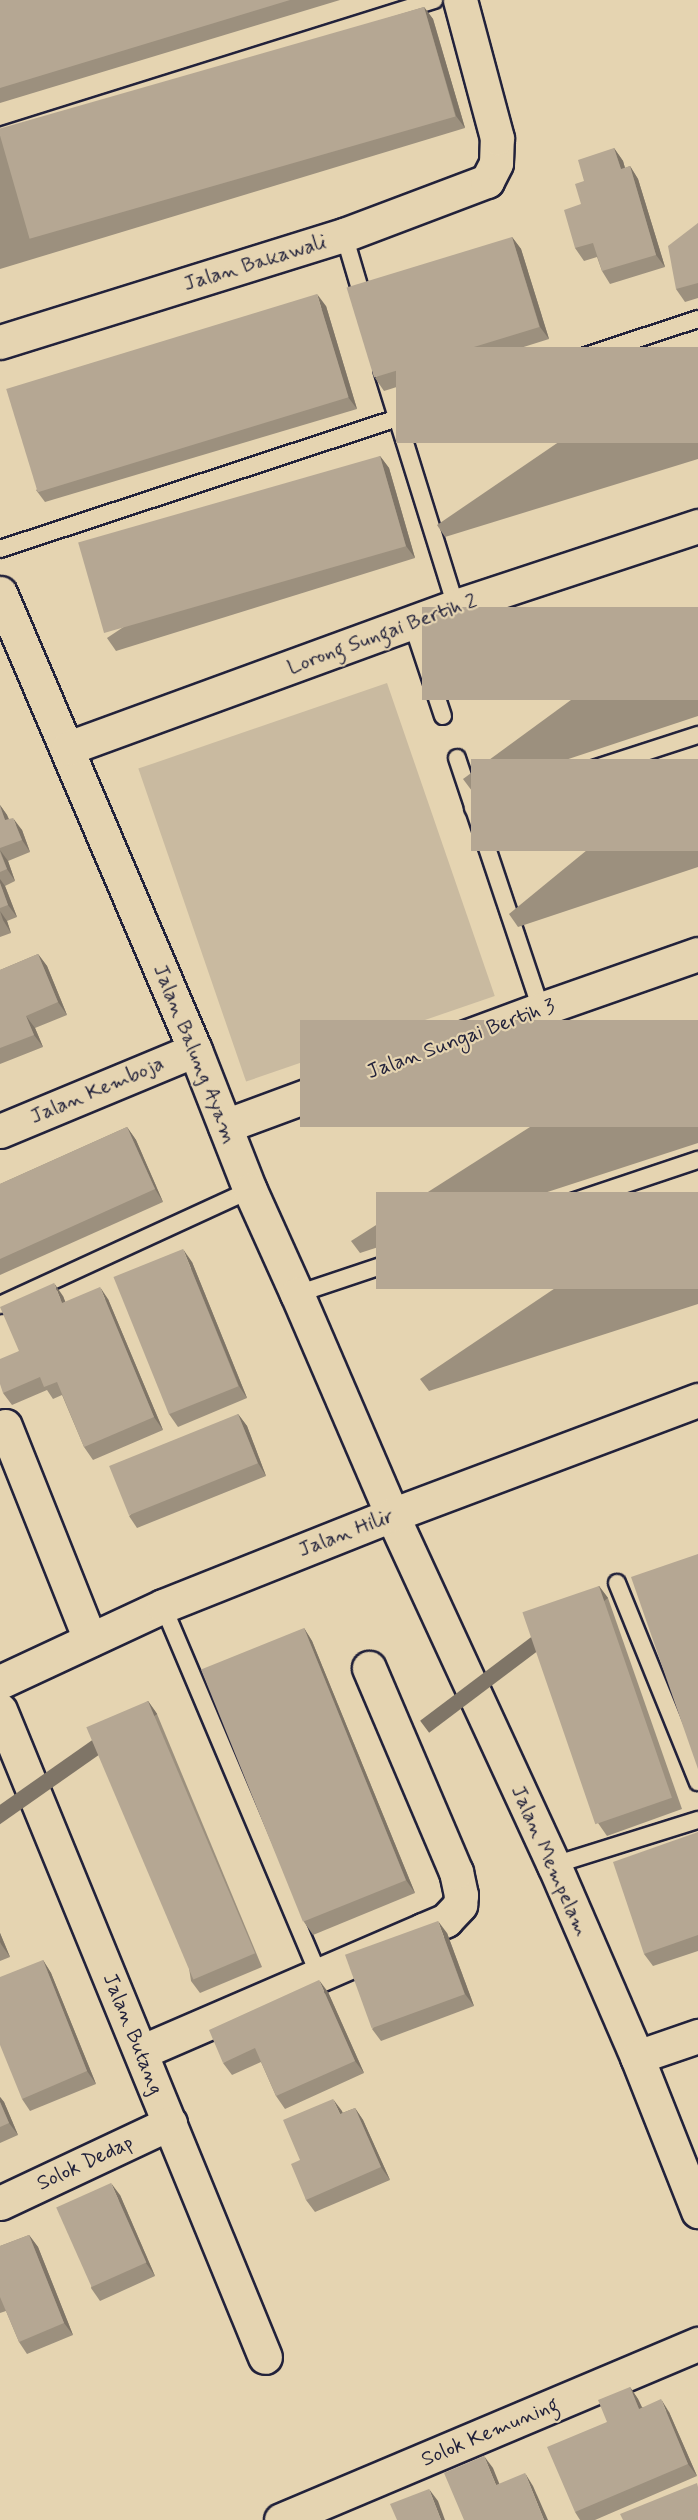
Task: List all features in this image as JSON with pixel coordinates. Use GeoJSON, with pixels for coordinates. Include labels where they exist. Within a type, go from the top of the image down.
{"type":"FeatureCollection","features":[{"type":"Feature","properties":{"kind":"street","name":"Jalan Bakawali"},"geometry":{"type":"LineString","coordinates":[[0,342],[344,235],[487,181],[496,163],[497,138],[460,0]]}},
{"type":"Feature","properties":{"kind":"street","name":"Lorong Sungai Bertih 2"},"geometry":{"type":"LineString","coordinates":[[68,748],[456,606],[698,526]]}},
{"type":"Feature","properties":{"kind":"street","name":"Jalan Balung Ayam"},"geometry":{"type":"LineString","coordinates":[[0,593],[195,1050],[250,1190],[392,1515]]}},
{"type":"Feature","properties":{"kind":"street","name":"Jalan Sungai Bertih 3"},"geometry":{"type":"LineString","coordinates":[[225,1126],[541,1009],[698,954]]}},
{"type":"Feature","properties":{"kind":"street","name":"Jalan Kemboja"},"geometry":{"type":"LineString","coordinates":[[0,1131],[195,1050]]}},
{"type":"Feature","properties":{"kind":"street","name":"Jalan Hilir"},"geometry":{"type":"LineString","coordinates":[[0,1682],[163,1606],[392,1515],[698,1400]]}},
{"type":"Feature","properties":{"kind":"street"},"geometry":{"type":"LineString","coordinates":[[5,1425],[90,1640]]}},
{"type":"Feature","properties":{"kind":"street","name":"Jalan Mempelam"},"geometry":{"type":"LineString","coordinates":[[392,1515],[554,1865],[637,2057],[698,2211]]}},
{"type":"Feature","properties":{"kind":"street"},"geometry":{"type":"LineString","coordinates":[[141,2052],[446,1920],[460,1905],[461,1895],[456,1872],[369,1668]]}},
{"type":"Feature","properties":{"kind":"street","name":"Jalan Butang"},"geometry":{"type":"LineString","coordinates":[[0,1710],[266,2357]]}},
{"type":"Feature","properties":{"kind":"street"},"geometry":{"type":"LineString","coordinates":[[637,2057],[698,2036]]}},
{"type":"Feature","properties":{"kind":"street","name":"Solok Dedap"},"geometry":{"type":"LineString","coordinates":[[0,2203],[170,2123]]}},
{"type":"Feature","properties":{"kind":"street","name":"Solok Kemuning"},"geometry":{"type":"LineString","coordinates":[[282,2520],[698,2344]]}},
{"type":"Feature","properties":{"kind":"lane"},"geometry":{"type":"LineString","coordinates":[[0,136],[434,0]]}},
{"type":"Feature","properties":{"kind":"lane"},"geometry":{"type":"LineString","coordinates":[[344,235],[369,322]]}},
{"type":"Feature","properties":{"kind":"lane"},"geometry":{"type":"LineString","coordinates":[[0,549],[397,421],[698,320]]}},
{"type":"Feature","properties":{"kind":"lane"},"geometry":{"type":"LineString","coordinates":[[378,355],[456,606]]}},
{"type":"Feature","properties":{"kind":"lane"},"geometry":{"type":"LineString","coordinates":[[412,623],[541,1009]]}},
{"type":"Feature","properties":{"kind":"lane"},"geometry":{"type":"LineString","coordinates":[[473,808],[698,735]]}},
{"type":"Feature","properties":{"kind":"lane"},"geometry":{"type":"LineString","coordinates":[[297,1294],[698,1160]]}},
{"type":"Feature","properties":{"kind":"lane"},"geometry":{"type":"LineString","coordinates":[[0,1305],[250,1190]]}},
{"type":"Feature","properties":{"kind":"lane"},"geometry":{"type":"LineString","coordinates":[[617,1583],[698,1782]]}},
{"type":"Feature","properties":{"kind":"lane"},"geometry":{"type":"LineString","coordinates":[[163,1606],[319,1976]]}},
{"type":"Feature","properties":{"kind":"lane"},"geometry":{"type":"LineString","coordinates":[[554,1865],[698,1820]]}},
{"type":"Feature","properties":{"kind":"shaded area"},"geometry":{"type":"Polygon","coordinates":[[[387,683],[495,996],[246,1082],[138,769],[387,683]]]}},
{"type":"Feature","properties":{"kind":"building"},"geometry":{"type":"Polygon","coordinates":[[[0,0],[290,0],[0,88],[0,0]]]}},
{"type":"Feature","properties":{"kind":"building"},"geometry":{"type":"Polygon","coordinates":[[[424,7],[455,117],[30,239],[0,136],[0,129],[424,7]]]}},
{"type":"Feature","properties":{"kind":"building"},"geometry":{"type":"Polygon","coordinates":[[[614,148],[621,169],[630,166],[656,255],[602,271],[593,243],[575,248],[564,210],[581,204],[575,184],[584,181],[578,160],[614,148]]]}},
{"type":"Feature","properties":{"kind":"building"},"geometry":{"type":"Polygon","coordinates":[[[698,223],[698,283],[676,289],[668,246],[698,223]]]}},
{"type":"Feature","properties":{"kind":"building"},"geometry":{"type":"Polygon","coordinates":[[[512,237],[539,327],[374,377],[347,288],[512,237]]]}},
{"type":"Feature","properties":{"kind":"building"},"geometry":{"type":"Polygon","coordinates":[[[317,294],[349,397],[38,492],[6,389],[317,294]]]}},
{"type":"Feature","properties":{"kind":"building"},"geometry":{"type":"Polygon","coordinates":[[[396,347],[698,347],[698,443],[396,443],[396,347]]]}},
{"type":"Feature","properties":{"kind":"building"},"geometry":{"type":"Polygon","coordinates":[[[380,456],[406,546],[104,633],[78,543],[380,456]]]}},
{"type":"Feature","properties":{"kind":"building"},"geometry":{"type":"Polygon","coordinates":[[[422,607],[698,607],[698,700],[422,700],[422,607]]]}},
{"type":"Feature","properties":{"kind":"building"},"geometry":{"type":"Polygon","coordinates":[[[471,759],[698,759],[698,851],[471,851],[471,759]]]}},
{"type":"Feature","properties":{"kind":"building"},"geometry":{"type":"Polygon","coordinates":[[[0,806],[5,820],[13,818],[22,840],[0,848],[0,806]]]}},
{"type":"Feature","properties":{"kind":"building"},"geometry":{"type":"Polygon","coordinates":[[[0,852],[7,869],[0,872],[0,852]]]}},
{"type":"Feature","properties":{"kind":"building"},"geometry":{"type":"Polygon","coordinates":[[[0,883],[8,905],[0,908],[0,883]]]}},
{"type":"Feature","properties":{"kind":"building"},"geometry":{"type":"Polygon","coordinates":[[[38,954],[58,1002],[26,1016],[34,1035],[0,1048],[0,970],[38,954]]]}},
{"type":"Feature","properties":{"kind":"building"},"geometry":{"type":"Polygon","coordinates":[[[300,1020],[698,1020],[698,1127],[300,1127],[300,1020]]]}},
{"type":"Feature","properties":{"kind":"building"},"geometry":{"type":"Polygon","coordinates":[[[127,1127],[155,1189],[0,1259],[0,1184],[127,1127]]]}},
{"type":"Feature","properties":{"kind":"building"},"geometry":{"type":"Polygon","coordinates":[[[376,1192],[698,1192],[698,1289],[376,1289],[376,1192]]]}},
{"type":"Feature","properties":{"kind":"building"},"geometry":{"type":"Polygon","coordinates":[[[183,1249],[238,1386],[169,1414],[113,1277],[183,1249]]]}},
{"type":"Feature","properties":{"kind":"building"},"geometry":{"type":"Polygon","coordinates":[[[54,1283],[62,1303],[100,1287],[154,1417],[84,1447],[57,1382],[44,1387],[40,1377],[3,1393],[0,1384],[0,1359],[19,1351],[0,1307],[54,1283]]]}},
{"type":"Feature","properties":{"kind":"building"},"geometry":{"type":"Polygon","coordinates":[[[238,1414],[258,1463],[129,1515],[109,1466],[238,1414]]]}},
{"type":"Feature","properties":{"kind":"building"},"geometry":{"type":"Polygon","coordinates":[[[698,1554],[698,1769],[631,1577],[698,1554]]]}},
{"type":"Feature","properties":{"kind":"building"},"geometry":{"type":"Polygon","coordinates":[[[599,1586],[672,1798],[595,1824],[522,1612],[599,1586]]]}},
{"type":"Feature","properties":{"kind":"building"},"geometry":{"type":"Polygon","coordinates":[[[304,1628],[406,1880],[303,1922],[201,1670],[304,1628]]]}},
{"type":"Feature","properties":{"kind":"building"},"geometry":{"type":"Polygon","coordinates":[[[148,1701],[255,1953],[193,1979],[86,1727],[148,1701]]]}},
{"type":"Feature","properties":{"kind":"building"},"geometry":{"type":"Polygon","coordinates":[[[698,1832],[698,1935],[644,1954],[613,1862],[698,1832]]]}},
{"type":"Feature","properties":{"kind":"building"},"geometry":{"type":"Polygon","coordinates":[[[438,1921],[465,1994],[372,2028],[345,1955],[438,1921]]]}},
{"type":"Feature","properties":{"kind":"building"},"geometry":{"type":"Polygon","coordinates":[[[43,1960],[87,2071],[22,2099],[0,2045],[0,1977],[43,1960]]]}},
{"type":"Feature","properties":{"kind":"building"},"geometry":{"type":"Polygon","coordinates":[[[319,1980],[355,2061],[276,2096],[255,2048],[223,2063],[209,2030],[319,1980]]]}},
{"type":"Feature","properties":{"kind":"building"},"geometry":{"type":"Polygon","coordinates":[[[333,2099],[340,2114],[355,2108],[381,2167],[306,2200],[291,2164],[300,2160],[283,2120],[333,2099]]]}},
{"type":"Feature","properties":{"kind":"building"},"geometry":{"type":"Polygon","coordinates":[[[0,2102],[9,2123],[0,2127],[0,2102]]]}},
{"type":"Feature","properties":{"kind":"building"},"geometry":{"type":"Polygon","coordinates":[[[111,2183],[146,2262],[92,2287],[56,2207],[111,2183]]]}},
{"type":"Feature","properties":{"kind":"building"},"geometry":{"type":"Polygon","coordinates":[[[29,2235],[64,2323],[19,2342],[0,2297],[0,2246],[29,2235]]]}},
{"type":"Feature","properties":{"kind":"building"},"geometry":{"type":"Polygon","coordinates":[[[630,2387],[639,2409],[661,2399],[688,2464],[575,2512],[547,2447],[607,2422],[598,2400],[630,2387]]]}},
{"type":"Feature","properties":{"kind":"building"},"geometry":{"type":"Polygon","coordinates":[[[484,2456],[496,2485],[525,2473],[544,2520],[464,2520],[444,2473],[484,2456]]]}},
{"type":"Feature","properties":{"kind":"building"},"geometry":{"type":"Polygon","coordinates":[[[697,2483],[698,2520],[623,2520],[620,2514],[697,2483]]]}},
{"type":"Feature","properties":{"kind":"building"},"geometry":{"type":"Polygon","coordinates":[[[429,2489],[441,2520],[397,2520],[390,2504],[429,2489]]]}}]}
